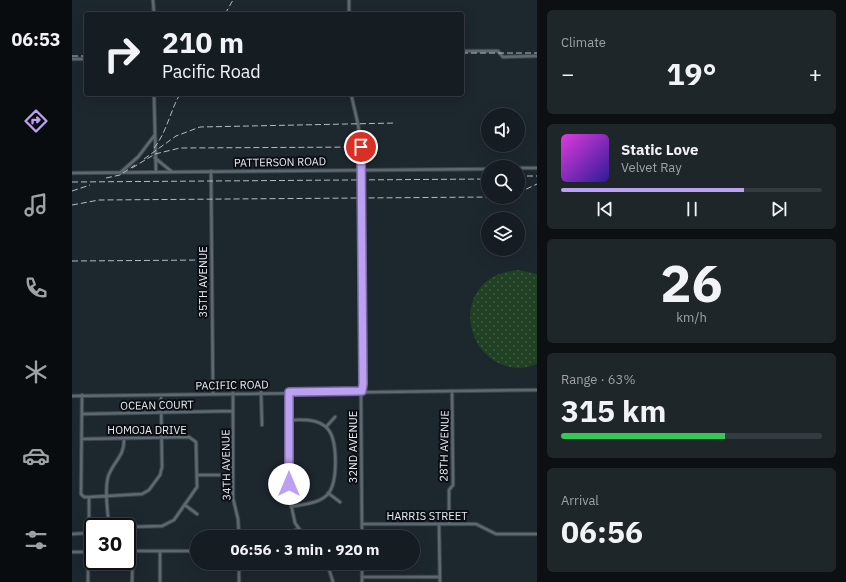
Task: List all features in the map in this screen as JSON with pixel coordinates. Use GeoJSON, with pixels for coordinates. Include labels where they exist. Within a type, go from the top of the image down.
{"type":"FeatureCollection","features":[{"type":"Feature","properties":{"kind":"street"},"geometry":{"type":"LineString","coordinates":[[153,0],[154,12]]}},
{"type":"Feature","properties":{"kind":"street"},"geometry":{"type":"LineString","coordinates":[[348,0],[349,12]]}},
{"type":"Feature","properties":{"kind":"street"},"geometry":{"type":"LineString","coordinates":[[464,51],[498,51],[503,57],[537,56]]}},
{"type":"Feature","properties":{"kind":"street"},"geometry":{"type":"LineString","coordinates":[[72,59],[84,59]]}},
{"type":"Feature","properties":{"kind":"street"},"geometry":{"type":"LineString","coordinates":[[154,96],[156,172]]}},
{"type":"Feature","properties":{"kind":"street","name":"32ND AVENUE"},"geometry":{"type":"LineString","coordinates":[[351,96],[360,136],[361,170],[363,384],[362,530]]}},
{"type":"Feature","properties":{"kind":"street"},"geometry":{"type":"LineString","coordinates":[[121,172],[138,157],[154,136]]}},
{"type":"Feature","properties":{"kind":"street"},"geometry":{"type":"LineString","coordinates":[[155,158],[172,172]]}},
{"type":"Feature","properties":{"kind":"street"},"geometry":{"type":"LineString","coordinates":[[525,168],[537,168]]}},
{"type":"Feature","properties":{"kind":"street","name":"PATTERSON ROAD"},"geometry":{"type":"LineString","coordinates":[[72,173],[481,169]]}},
{"type":"Feature","properties":{"kind":"street","name":"35TH AVENUE"},"geometry":{"type":"LineString","coordinates":[[211,171],[213,394]]}},
{"type":"Feature","properties":{"kind":"street","name":"PACIFIC ROAD"},"geometry":{"type":"LineString","coordinates":[[72,396],[261,392],[537,390]]}},
{"type":"Feature","properties":{"kind":"street","name":"28TH AVENUE"},"geometry":{"type":"LineString","coordinates":[[449,524],[449,490],[453,484],[452,391]]}},
{"type":"Feature","properties":{"kind":"street"},"geometry":{"type":"LineString","coordinates":[[261,392],[262,425]]}},
{"type":"Feature","properties":{"kind":"street"},"geometry":{"type":"LineString","coordinates":[[289,392],[289,495],[290,507],[299,529]]}},
{"type":"Feature","properties":{"kind":"street","name":"34TH AVENUE"},"geometry":{"type":"LineString","coordinates":[[233,393],[233,498],[238,519],[239,530]]}},
{"type":"Feature","properties":{"kind":"street"},"geometry":{"type":"LineString","coordinates":[[82,396],[81,494],[84,497],[89,497],[142,494],[149,490],[160,475],[162,467],[161,395]]}},
{"type":"Feature","properties":{"kind":"street","name":"OCEAN COURT"},"geometry":{"type":"LineString","coordinates":[[82,414],[233,411]]}},
{"type":"Feature","properties":{"kind":"street"},"geometry":{"type":"LineString","coordinates":[[326,427],[335,417]]}},
{"type":"Feature","properties":{"kind":"street"},"geometry":{"type":"LineString","coordinates":[[288,420],[312,421],[326,427],[333,439],[335,455],[334,480],[328,493],[317,501],[290,507]]}},
{"type":"Feature","properties":{"kind":"street","name":"HOMOJA DRIVE"},"geometry":{"type":"LineString","coordinates":[[82,439],[189,437],[195,440],[198,476],[196,489],[174,520],[166,525],[136,527]]}},
{"type":"Feature","properties":{"kind":"street"},"geometry":{"type":"LineString","coordinates":[[109,518],[108,477],[123,453],[124,438]]}},
{"type":"Feature","properties":{"kind":"street"},"geometry":{"type":"LineString","coordinates":[[198,476],[233,475]]}},
{"type":"Feature","properties":{"kind":"street"},"geometry":{"type":"LineString","coordinates":[[328,493],[340,502]]}},
{"type":"Feature","properties":{"kind":"street"},"geometry":{"type":"LineString","coordinates":[[72,534],[90,533],[89,497]]}},
{"type":"Feature","properties":{"kind":"street"},"geometry":{"type":"LineString","coordinates":[[185,505],[197,514]]}},
{"type":"Feature","properties":{"kind":"street","name":"HARRIS STREET"},"geometry":{"type":"LineString","coordinates":[[362,524],[478,524],[491,532],[501,534],[537,534]]}},
{"type":"Feature","properties":{"kind":"street"},"geometry":{"type":"LineString","coordinates":[[439,524],[440,582]]}},
{"type":"Feature","properties":{"kind":"street"},"geometry":{"type":"LineString","coordinates":[[136,551],[190,551]]}},
{"type":"Feature","properties":{"kind":"street"},"geometry":{"type":"LineString","coordinates":[[160,551],[160,582]]}},
{"type":"Feature","properties":{"kind":"street"},"geometry":{"type":"LineString","coordinates":[[72,552],[84,552]]}},
{"type":"Feature","properties":{"kind":"street"},"geometry":{"type":"LineString","coordinates":[[88,570],[88,582]]}},
{"type":"Feature","properties":{"kind":"street"},"geometry":{"type":"LineString","coordinates":[[132,570],[132,582]]}},
{"type":"Feature","properties":{"kind":"street"},"geometry":{"type":"LineString","coordinates":[[239,570],[239,582]]}},
{"type":"Feature","properties":{"kind":"street"},"geometry":{"type":"LineString","coordinates":[[329,570],[333,582]]}},
{"type":"Feature","properties":{"kind":"street"},"geometry":{"type":"LineString","coordinates":[[362,570],[362,582]]}},
{"type":"Feature","properties":{"kind":"street"},"geometry":{"type":"LineString","coordinates":[[362,577],[440,576]]}},
{"type":"Feature","properties":{"kind":"green space"},"geometry":{"type":"Polygon","coordinates":[[[518,270],[537,274],[537,364],[519,368],[501,364],[487,355],[477,343],[472,328],[471,312],[475,297],[484,284],[499,274],[518,270]]]}},
{"type":"Feature","properties":{"kind":"railway"},"geometry":{"type":"LineString","coordinates":[[226,12],[233,0]]}},
{"type":"Feature","properties":{"kind":"railway"},"geometry":{"type":"LineString","coordinates":[[464,53],[537,53]]}},
{"type":"Feature","properties":{"kind":"railway"},"geometry":{"type":"LineString","coordinates":[[72,56],[84,56]]}},
{"type":"Feature","properties":{"kind":"railway"},"geometry":{"type":"LineString","coordinates":[[154,148],[162,135],[179,96]]}},
{"type":"Feature","properties":{"kind":"railway"},"geometry":{"type":"LineString","coordinates":[[144,159],[176,136],[200,127],[396,123]]}},
{"type":"Feature","properties":{"kind":"railway"},"geometry":{"type":"LineString","coordinates":[[132,168],[155,154],[180,148],[365,147]]}},
{"type":"Feature","properties":{"kind":"railway"},"geometry":{"type":"LineString","coordinates":[[106,178],[120,175],[135,165]]}},
{"type":"Feature","properties":{"kind":"railway"},"geometry":{"type":"LineString","coordinates":[[525,176],[537,176]]}},
{"type":"Feature","properties":{"kind":"railway"},"geometry":{"type":"LineString","coordinates":[[72,182],[481,179]]}},
{"type":"Feature","properties":{"kind":"railway"},"geometry":{"type":"LineString","coordinates":[[525,190],[537,184]]}},
{"type":"Feature","properties":{"kind":"railway"},"geometry":{"type":"LineString","coordinates":[[72,191],[90,185]]}},
{"type":"Feature","properties":{"kind":"railway"},"geometry":{"type":"LineString","coordinates":[[72,205],[99,200],[481,197]]}},
{"type":"Feature","properties":{"kind":"railway"},"geometry":{"type":"LineString","coordinates":[[72,261],[207,260]]}},
{"type":"Feature","properties":{"kind":"route"},"geometry":{"type":"LineString","coordinates":[[289,484],[289,392],[362,391],[361,147]]}}]}
